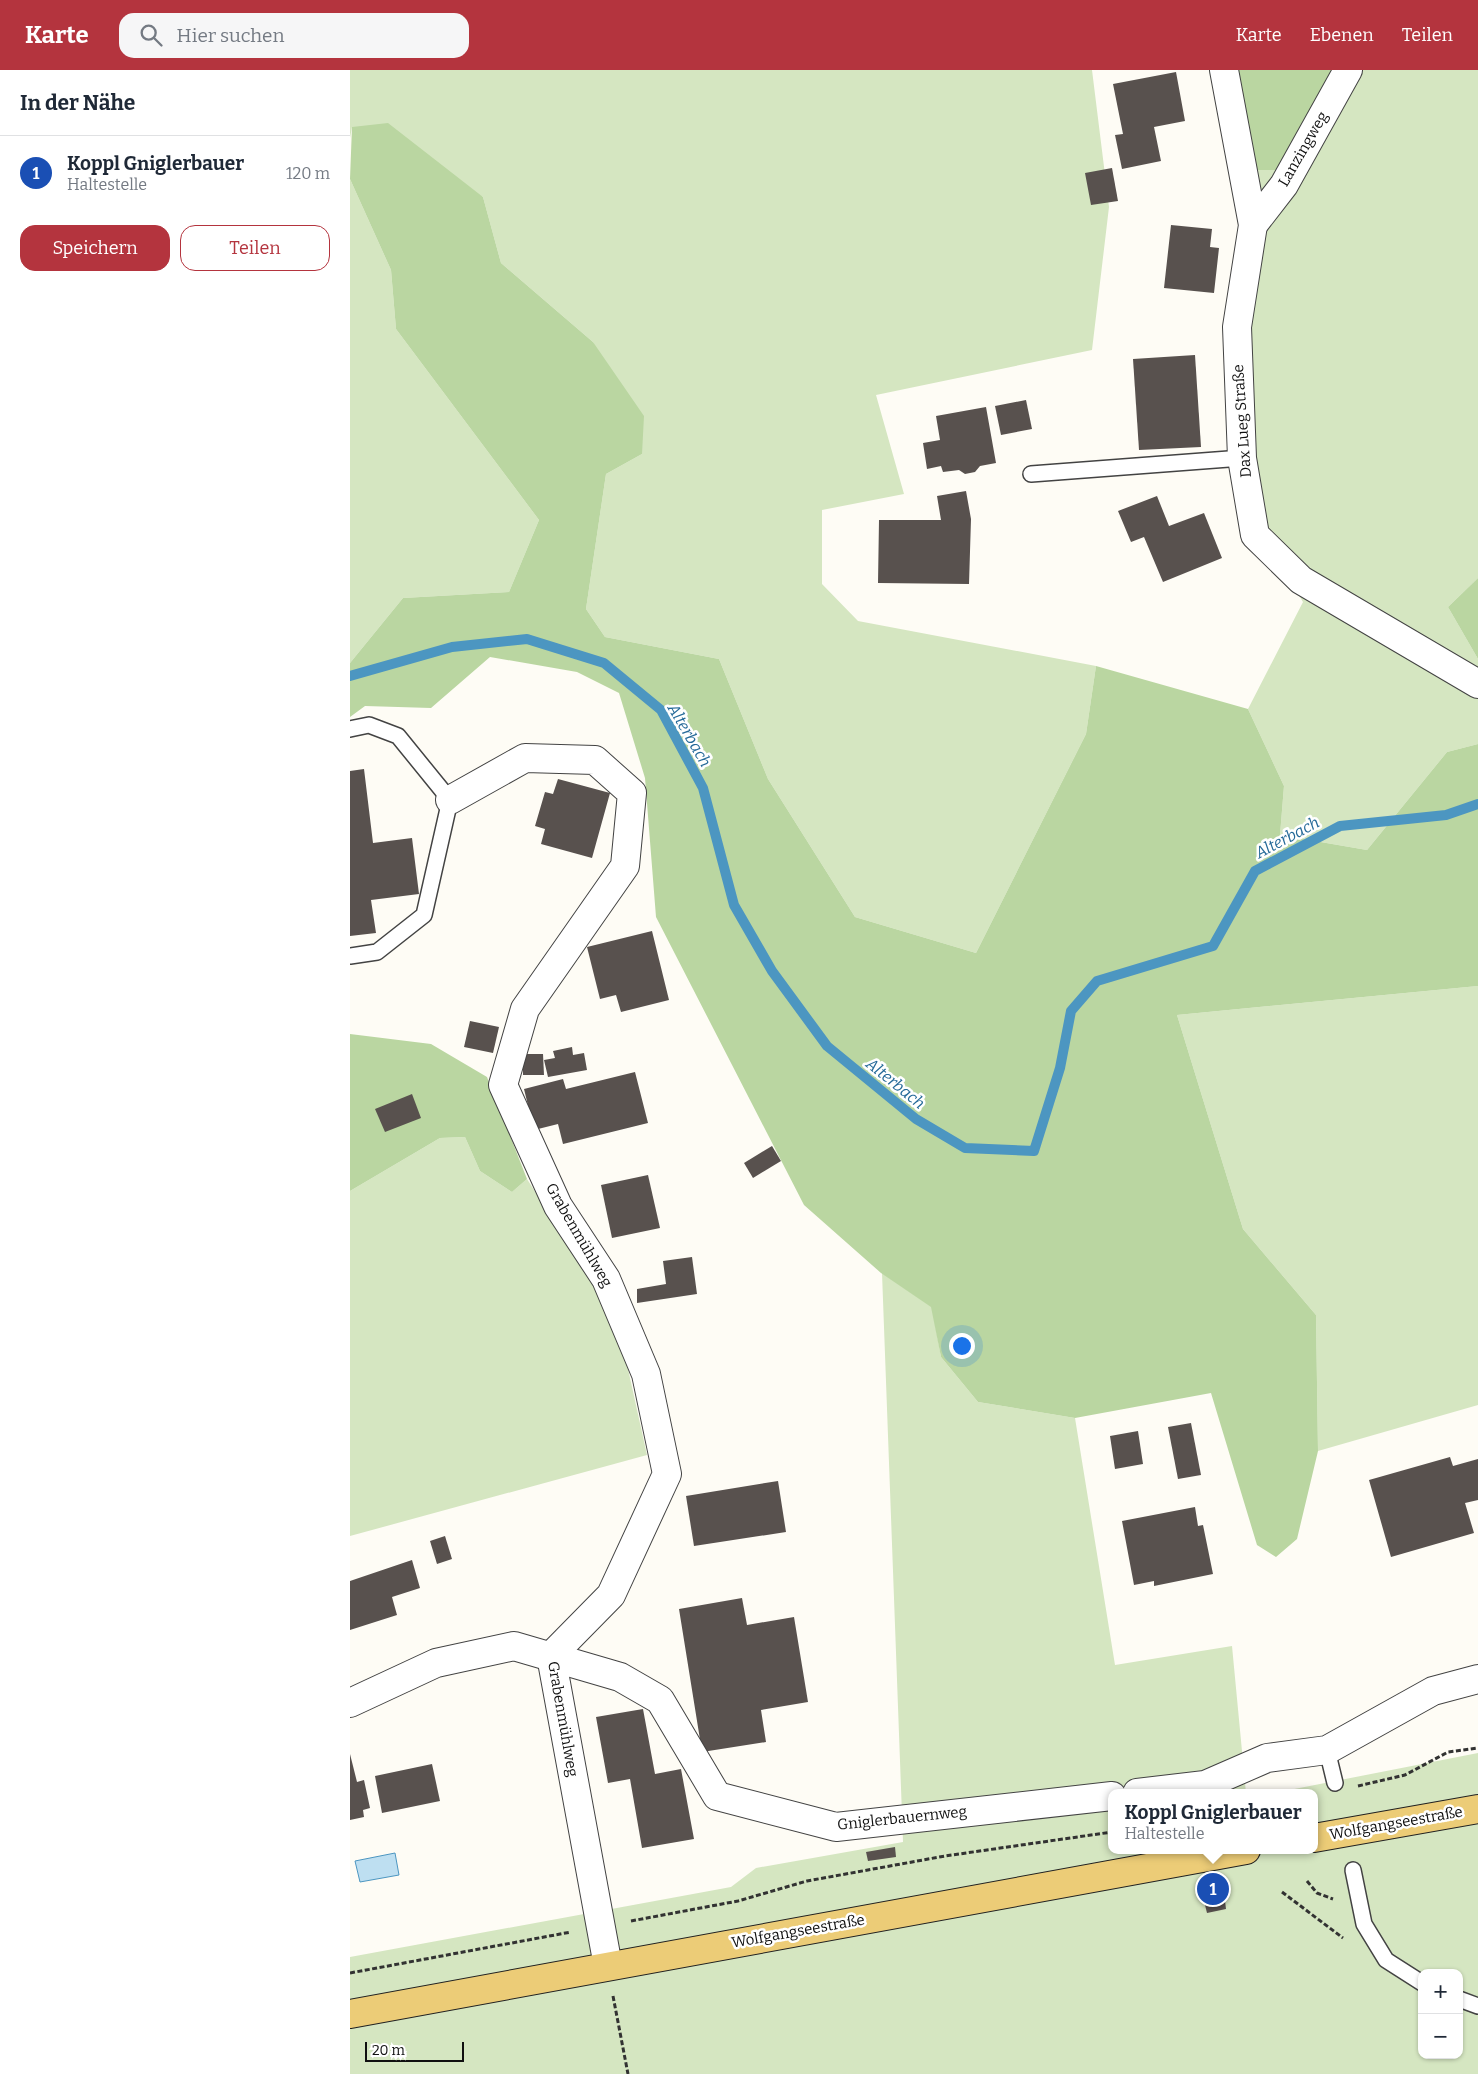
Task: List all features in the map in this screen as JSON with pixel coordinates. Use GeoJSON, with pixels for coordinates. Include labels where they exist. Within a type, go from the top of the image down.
{"type":"FeatureCollection","features":[{"type":"Feature","properties":{"kind":"main road","name":"Wolfgangseestraße"},"geometry":{"type":"LineString","coordinates":[[1318,1837],[1478,1809]]}},
{"type":"Feature","properties":{"kind":"main road","name":"Wolfgangseestraße"},"geometry":{"type":"LineString","coordinates":[[350,2014],[1224,1854]]}},
{"type":"Feature","properties":{"kind":"street","name":"Dax Lueg Straße"},"geometry":{"type":"LineString","coordinates":[[1224,70],[1252,225],[1237,326],[1242,458],[1256,535],[1301,580],[1478,684]]}},
{"type":"Feature","properties":{"kind":"street","name":"Lanzingweg"},"geometry":{"type":"LineString","coordinates":[[1252,225],[1284,184],[1348,70]]}},
{"type":"Feature","properties":{"kind":"street","name":"Grabenmühlweg"},"geometry":{"type":"LineString","coordinates":[[450,800],[525,758],[595,760],[632,793],[625,866],[525,1009],[503,1085],[558,1206],[606,1279],[646,1374],[667,1474],[611,1595],[551,1656],[608,1966]]}},
{"type":"Feature","properties":{"kind":"street","name":"Gniglerbauernweg"},"geometry":{"type":"LineString","coordinates":[[350,1703],[436,1663],[514,1646],[620,1678],[660,1700],[717,1796],[836,1827],[1108,1796]]}},
{"type":"Feature","properties":{"kind":"street"},"geometry":{"type":"LineString","coordinates":[[1171,1789],[1205,1785],[1266,1758],[1327,1750],[1433,1691],[1478,1679]]}},
{"type":"Feature","properties":{"kind":"lane"},"geometry":{"type":"LineString","coordinates":[[1031,474],[1242,458]]}},
{"type":"Feature","properties":{"kind":"lane"},"geometry":{"type":"LineString","coordinates":[[350,729],[369,725],[398,736],[450,800],[424,915],[377,952],[350,956]]}},
{"type":"Feature","properties":{"kind":"lane"},"geometry":{"type":"LineString","coordinates":[[1327,1750],[1334,1783]]}},
{"type":"Feature","properties":{"kind":"lane"},"geometry":{"type":"LineString","coordinates":[[1353,1870],[1364,1924],[1386,1960],[1418,1980]]}},
{"type":"Feature","properties":{"kind":"lane"},"geometry":{"type":"LineString","coordinates":[[1463,2000],[1478,2006]]}},
{"type":"Feature","properties":{"kind":"path"},"geometry":{"type":"LineString","coordinates":[[1351,1788],[1405,1775],[1448,1752],[1478,1748]]}},
{"type":"Feature","properties":{"kind":"path"},"geometry":{"type":"LineString","coordinates":[[350,1973],[738,1901],[807,1881],[945,1856],[1108,1833]]}},
{"type":"Feature","properties":{"kind":"path"},"geometry":{"type":"LineString","coordinates":[[1282,1892],[1373,1961],[1386,1960]]}},
{"type":"Feature","properties":{"kind":"path"},"geometry":{"type":"LineString","coordinates":[[608,1966],[628,2074]]}},
{"type":"Feature","properties":{"kind":"green space"},"geometry":{"type":"Polygon","coordinates":[[[350,70],[1092,70],[1109,207],[1092,350],[876,395],[904,494],[822,510],[822,584],[858,621],[1096,666],[1086,734],[976,953],[855,917],[768,779],[719,659],[605,637],[586,609],[606,474],[642,454],[593,342],[501,263],[483,197],[352,127],[350,138],[350,70]]]}},
{"type":"Feature","properties":{"kind":"green space"},"geometry":{"type":"Polygon","coordinates":[[[1228,70],[1362,70],[1290,170],[1241,170],[1228,70]]]}},
{"type":"Feature","properties":{"kind":"green space"},"geometry":{"type":"Polygon","coordinates":[[[1362,70],[1478,70],[1478,578],[1448,607],[1478,659],[1478,744],[1447,752],[1367,850],[1280,835],[1284,786],[1248,709],[1303,602],[1250,515],[1241,170],[1290,170],[1362,70]]]}},
{"type":"Feature","properties":{"kind":"green space"},"geometry":{"type":"Polygon","coordinates":[[[388,123],[483,197],[501,263],[593,342],[644,416],[642,454],[606,474],[586,609],[605,637],[719,659],[768,779],[855,917],[976,953],[1086,734],[1096,666],[1248,709],[1284,786],[1280,835],[1367,850],[1447,752],[1478,744],[1478,986],[1177,1015],[1243,1229],[1316,1315],[1318,1451],[1297,1539],[1276,1557],[1257,1545],[1211,1393],[1075,1418],[978,1402],[941,1357],[931,1307],[881,1273],[804,1205],[656,917],[645,778],[619,693],[577,672],[490,657],[431,708],[365,706],[350,717],[350,663],[403,598],[509,592],[539,520],[396,329],[391,270],[350,179],[352,127],[388,123]]]}},
{"type":"Feature","properties":{"kind":"green space"},"geometry":{"type":"Polygon","coordinates":[[[350,179],[391,270],[396,329],[539,520],[509,592],[403,598],[350,663],[350,179]]]}},
{"type":"Feature","properties":{"kind":"green space"},"geometry":{"type":"Polygon","coordinates":[[[1478,578],[1478,659],[1448,607],[1478,578]]]}},
{"type":"Feature","properties":{"kind":"green space"},"geometry":{"type":"Polygon","coordinates":[[[1478,986],[1478,1405],[1318,1451],[1316,1315],[1243,1229],[1177,1015],[1478,986]]]}},
{"type":"Feature","properties":{"kind":"green space"},"geometry":{"type":"Polygon","coordinates":[[[350,1034],[431,1044],[487,1077],[527,1179],[512,1192],[480,1171],[465,1137],[440,1138],[350,1191],[350,1034]]]}},
{"type":"Feature","properties":{"kind":"green space"},"geometry":{"type":"Polygon","coordinates":[[[465,1137],[480,1171],[512,1192],[527,1179],[617,1319],[647,1455],[350,1536],[350,1191],[440,1138],[465,1137]]]}},
{"type":"Feature","properties":{"kind":"green space"},"geometry":{"type":"Polygon","coordinates":[[[882,1273],[932,1307],[941,1357],[978,1402],[1075,1418],[1115,1665],[1232,1646],[1246,1789],[1108,1789],[1108,1854],[1318,1854],[1318,1789],[1294,1789],[1478,1753],[1478,2074],[350,2074],[350,1957],[731,1887],[756,1868],[903,1842],[882,1273]]]}},
{"type":"Feature","properties":{"kind":"water"},"geometry":{"type":"Polygon","coordinates":[[[395,1853],[399,1875],[360,1882],[355,1861],[395,1853]]]}},
{"type":"Feature","properties":{"kind":"building"},"geometry":{"type":"Polygon","coordinates":[[[1176,72],[1185,121],[1154,127],[1161,161],[1122,169],[1115,135],[1123,134],[1113,84],[1176,72]]]}},
{"type":"Feature","properties":{"kind":"building"},"geometry":{"type":"Polygon","coordinates":[[[1112,168],[1118,201],[1091,205],[1085,173],[1112,168]]]}},
{"type":"Feature","properties":{"kind":"building"},"geometry":{"type":"Polygon","coordinates":[[[1171,225],[1212,229],[1210,247],[1219,248],[1214,293],[1164,288],[1171,225]]]}},
{"type":"Feature","properties":{"kind":"building"},"geometry":{"type":"Polygon","coordinates":[[[1195,355],[1201,447],[1139,450],[1133,359],[1195,355]]]}},
{"type":"Feature","properties":{"kind":"building"},"geometry":{"type":"Polygon","coordinates":[[[1026,400],[1032,429],[1001,435],[995,406],[1026,400]]]}},
{"type":"Feature","properties":{"kind":"building"},"geometry":{"type":"Polygon","coordinates":[[[986,407],[996,463],[980,466],[975,472],[965,474],[959,470],[943,472],[941,466],[927,469],[923,443],[940,440],[936,416],[986,407]]]}},
{"type":"Feature","properties":{"kind":"building"},"geometry":{"type":"Polygon","coordinates":[[[966,491],[971,519],[969,584],[878,583],[879,520],[941,520],[937,496],[966,491]]]}},
{"type":"Feature","properties":{"kind":"building"},"geometry":{"type":"Polygon","coordinates":[[[1157,496],[1169,526],[1204,513],[1222,558],[1163,582],[1144,537],[1131,542],[1118,511],[1157,496]]]}},
{"type":"Feature","properties":{"kind":"building"},"geometry":{"type":"Polygon","coordinates":[[[364,769],[373,843],[412,838],[419,894],[371,900],[376,933],[350,936],[350,771],[364,769]]]}},
{"type":"Feature","properties":{"kind":"building"},"geometry":{"type":"Polygon","coordinates":[[[558,779],[610,793],[592,858],[541,844],[545,829],[535,826],[545,792],[553,794],[558,779]]]}},
{"type":"Feature","properties":{"kind":"building"},"geometry":{"type":"Polygon","coordinates":[[[652,931],[669,1000],[621,1012],[616,995],[600,999],[587,947],[652,931]]]}},
{"type":"Feature","properties":{"kind":"building"},"geometry":{"type":"Polygon","coordinates":[[[470,1021],[499,1027],[493,1053],[464,1047],[470,1021]]]}},
{"type":"Feature","properties":{"kind":"building"},"geometry":{"type":"Polygon","coordinates":[[[572,1047],[573,1055],[584,1053],[587,1070],[548,1077],[544,1060],[555,1058],[553,1051],[572,1047]]]}},
{"type":"Feature","properties":{"kind":"building"},"geometry":{"type":"Polygon","coordinates":[[[523,1054],[543,1054],[544,1075],[523,1075],[523,1054]]]}},
{"type":"Feature","properties":{"kind":"building"},"geometry":{"type":"Polygon","coordinates":[[[635,1072],[648,1123],[563,1144],[558,1124],[534,1130],[524,1089],[563,1079],[566,1089],[635,1072]]]}},
{"type":"Feature","properties":{"kind":"building"},"geometry":{"type":"Polygon","coordinates":[[[412,1094],[421,1118],[385,1132],[375,1109],[412,1094]]]}},
{"type":"Feature","properties":{"kind":"building"},"geometry":{"type":"Polygon","coordinates":[[[772,1146],[781,1161],[753,1178],[744,1163],[772,1146]]]}},
{"type":"Feature","properties":{"kind":"building"},"geometry":{"type":"Polygon","coordinates":[[[648,1175],[660,1228],[612,1238],[601,1185],[648,1175]]]}},
{"type":"Feature","properties":{"kind":"building"},"geometry":{"type":"Polygon","coordinates":[[[692,1257],[697,1294],[637,1303],[637,1289],[666,1284],[663,1261],[692,1257]]]}},
{"type":"Feature","properties":{"kind":"building"},"geometry":{"type":"Polygon","coordinates":[[[1191,1423],[1201,1475],[1178,1479],[1168,1427],[1191,1423]]]}},
{"type":"Feature","properties":{"kind":"building"},"geometry":{"type":"Polygon","coordinates":[[[1138,1431],[1143,1464],[1115,1469],[1110,1436],[1138,1431]]]}},
{"type":"Feature","properties":{"kind":"building"},"geometry":{"type":"Polygon","coordinates":[[[1450,1457],[1453,1466],[1478,1459],[1478,1500],[1465,1503],[1474,1533],[1391,1557],[1369,1480],[1450,1457]]]}},
{"type":"Feature","properties":{"kind":"building"},"geometry":{"type":"Polygon","coordinates":[[[778,1481],[786,1532],[694,1546],[686,1496],[778,1481]]]}},
{"type":"Feature","properties":{"kind":"building"},"geometry":{"type":"Polygon","coordinates":[[[1195,1507],[1198,1526],[1203,1525],[1213,1574],[1154,1586],[1154,1581],[1134,1585],[1122,1521],[1195,1507]]]}},
{"type":"Feature","properties":{"kind":"building"},"geometry":{"type":"Polygon","coordinates":[[[445,1536],[452,1559],[437,1564],[430,1541],[445,1536]]]}},
{"type":"Feature","properties":{"kind":"building"},"geometry":{"type":"Polygon","coordinates":[[[412,1560],[420,1588],[392,1597],[397,1615],[350,1630],[350,1581],[412,1560]]]}},
{"type":"Feature","properties":{"kind":"building"},"geometry":{"type":"Polygon","coordinates":[[[742,1598],[747,1625],[794,1617],[808,1702],[761,1710],[766,1742],[702,1752],[679,1609],[742,1598]]]}},
{"type":"Feature","properties":{"kind":"building"},"geometry":{"type":"Polygon","coordinates":[[[643,1709],[655,1774],[681,1769],[694,1839],[642,1848],[630,1779],[608,1783],[596,1717],[643,1709]]]}},
{"type":"Feature","properties":{"kind":"building"},"geometry":{"type":"Polygon","coordinates":[[[350,1754],[357,1782],[364,1780],[370,1808],[363,1810],[364,1817],[350,1820],[350,1754]]]}},
{"type":"Feature","properties":{"kind":"building"},"geometry":{"type":"Polygon","coordinates":[[[432,1764],[440,1801],[382,1813],[375,1776],[432,1764]]]}},
{"type":"Feature","properties":{"kind":"building"},"geometry":{"type":"Polygon","coordinates":[[[895,1847],[896,1857],[868,1861],[866,1852],[895,1847]]]}},
{"type":"Feature","properties":{"kind":"building"},"geometry":{"type":"Polygon","coordinates":[[[1225,1901],[1226,1909],[1207,1913],[1205,1905],[1225,1901]]]}},
{"type":"Feature","properties":{"kind":"waterway","name":"Alterbach"},"geometry":{"type":"LineString","coordinates":[[350,676],[452,647],[527,639],[604,663],[661,710],[703,788],[734,905],[772,971],[827,1046],[916,1119],[965,1148],[1034,1151],[1060,1068],[1071,1011],[1097,981],[1213,946],[1255,871],[1340,826],[1446,815],[1478,804]]}},
{"type":"Feature","properties":{"kind":"place","name":"Koppl Gniglerbauer"},"geometry":{"type":"Point","coordinates":[1213,1889]}}]}
